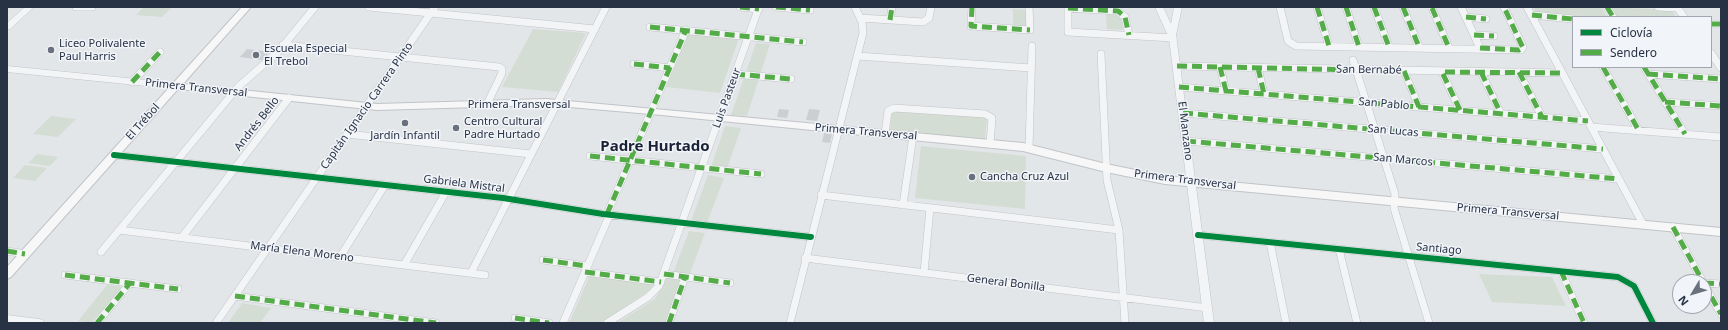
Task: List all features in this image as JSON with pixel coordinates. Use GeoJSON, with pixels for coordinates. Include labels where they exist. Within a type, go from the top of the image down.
{"type":"FeatureCollection","features":[{"type":"Feature","properties":{"kind":"main road","name":"El Trébol"},"geometry":{"type":"LineString","coordinates":[[7,274],[247,7]]}},
{"type":"Feature","properties":{"kind":"main road","name":"Primera Transversal"},"geometry":{"type":"LineString","coordinates":[[176,86],[366,106],[557,103],[651,111],[1029,148],[1106,168],[1164,180],[1721,232]]}},
{"type":"Feature","properties":{"kind":"street"},"geometry":{"type":"LineString","coordinates":[[7,27],[30,7]]}},
{"type":"Feature","properties":{"kind":"street"},"geometry":{"type":"LineString","coordinates":[[76,7],[92,7]]}},
{"type":"Feature","properties":{"kind":"street"},"geometry":{"type":"LineString","coordinates":[[101,252],[233,92],[283,45],[315,7]]}},
{"type":"Feature","properties":{"kind":"street"},"geometry":{"type":"LineString","coordinates":[[369,7],[595,29]]}},
{"type":"Feature","properties":{"kind":"street","name":"Capitán Ignacio Carrera Pinto"},"geometry":{"type":"LineString","coordinates":[[216,323],[435,7]]}},
{"type":"Feature","properties":{"kind":"street"},"geometry":{"type":"LineString","coordinates":[[471,274],[606,7]]}},
{"type":"Feature","properties":{"kind":"street"},"geometry":{"type":"LineString","coordinates":[[740,7],[759,8]]}},
{"type":"Feature","properties":{"kind":"street"},"geometry":{"type":"LineString","coordinates":[[776,7],[811,9],[808,17]]}},
{"type":"Feature","properties":{"kind":"street"},"geometry":{"type":"LineString","coordinates":[[790,323],[805,258],[864,29],[855,7]]}},
{"type":"Feature","properties":{"kind":"street"},"geometry":{"type":"LineString","coordinates":[[890,20],[892,7]]}},
{"type":"Feature","properties":{"kind":"street"},"geometry":{"type":"LineString","coordinates":[[860,18],[925,21],[929,18],[930,7]]}},
{"type":"Feature","properties":{"kind":"street"},"geometry":{"type":"LineString","coordinates":[[972,7],[971,26],[1030,30],[1029,7]]}},
{"type":"Feature","properties":{"kind":"street"},"geometry":{"type":"LineString","coordinates":[[1280,7],[1290,43],[1296,46],[1480,48],[1520,50],[1523,48],[1504,7]]}},
{"type":"Feature","properties":{"kind":"street"},"geometry":{"type":"LineString","coordinates":[[1317,7],[1329,46]]}},
{"type":"Feature","properties":{"kind":"street"},"geometry":{"type":"LineString","coordinates":[[1346,7],[1359,46]]}},
{"type":"Feature","properties":{"kind":"street"},"geometry":{"type":"LineString","coordinates":[[1374,7],[1389,47]]}},
{"type":"Feature","properties":{"kind":"street"},"geometry":{"type":"LineString","coordinates":[[1403,7],[1419,47]]}},
{"type":"Feature","properties":{"kind":"street"},"geometry":{"type":"LineString","coordinates":[[1461,7],[1480,48]]}},
{"type":"Feature","properties":{"kind":"street"},"geometry":{"type":"LineString","coordinates":[[1527,7],[1643,224]]}},
{"type":"Feature","properties":{"kind":"street"},"geometry":{"type":"LineString","coordinates":[[1607,7],[1612,16]]}},
{"type":"Feature","properties":{"kind":"street"},"geometry":{"type":"LineString","coordinates":[[1658,7],[1677,8],[1683,16]]}},
{"type":"Feature","properties":{"kind":"street","name":"Luis Pasteur"},"geometry":{"type":"LineString","coordinates":[[606,323],[653,294],[662,278],[759,8]]}},
{"type":"Feature","properties":{"kind":"street"},"geometry":{"type":"LineString","coordinates":[[1129,36],[1125,17],[1118,12],[1068,8],[1068,32],[1129,36],[1173,36]]}},
{"type":"Feature","properties":{"kind":"street"},"geometry":{"type":"LineString","coordinates":[[1432,8],[1449,48]]}},
{"type":"Feature","properties":{"kind":"street"},"geometry":{"type":"LineString","coordinates":[[1161,10],[1176,10]]}},
{"type":"Feature","properties":{"kind":"street","name":"El Manzano"},"geometry":{"type":"LineString","coordinates":[[1161,10],[1173,36]]}},
{"type":"Feature","properties":{"kind":"street","name":"El Manzano"},"geometry":{"type":"LineString","coordinates":[[1176,10],[1173,36],[1210,323]]}},
{"type":"Feature","properties":{"kind":"street"},"geometry":{"type":"LineString","coordinates":[[1532,15],[1572,18]]}},
{"type":"Feature","properties":{"kind":"street"},"geometry":{"type":"LineString","coordinates":[[1466,17],[1486,19]]}},
{"type":"Feature","properties":{"kind":"street"},"geometry":{"type":"LineString","coordinates":[[650,27],[803,42]]}},
{"type":"Feature","properties":{"kind":"street"},"geometry":{"type":"LineString","coordinates":[[563,323],[630,160],[686,30]]}},
{"type":"Feature","properties":{"kind":"street"},"geometry":{"type":"LineString","coordinates":[[1474,35],[1494,36]]}},
{"type":"Feature","properties":{"kind":"street"},"geometry":{"type":"LineString","coordinates":[[283,45],[501,68],[502,73],[487,104]]}},
{"type":"Feature","properties":{"kind":"street"},"geometry":{"type":"LineString","coordinates":[[1029,148],[1032,46]]}},
{"type":"Feature","properties":{"kind":"street"},"geometry":{"type":"LineString","coordinates":[[132,82],[160,52]]}},
{"type":"Feature","properties":{"kind":"street"},"geometry":{"type":"LineString","coordinates":[[1101,54],[1106,168],[1108,189],[1119,230],[1125,323]]}},
{"type":"Feature","properties":{"kind":"street"},"geometry":{"type":"LineString","coordinates":[[1712,54],[1721,68]]}},
{"type":"Feature","properties":{"kind":"street"},"geometry":{"type":"LineString","coordinates":[[857,56],[1031,68]]}},
{"type":"Feature","properties":{"kind":"street"},"geometry":{"type":"LineString","coordinates":[[1353,60],[1395,194],[1394,208],[1429,323]]}},
{"type":"Feature","properties":{"kind":"street"},"geometry":{"type":"LineString","coordinates":[[634,64],[670,68]]}},
{"type":"Feature","properties":{"kind":"street","name":"San Bernabé"},"geometry":{"type":"LineString","coordinates":[[1177,66],[1562,73]]}},
{"type":"Feature","properties":{"kind":"street"},"geometry":{"type":"LineString","coordinates":[[1220,67],[1226,91]]}},
{"type":"Feature","properties":{"kind":"street"},"geometry":{"type":"LineString","coordinates":[[1258,68],[1264,94]]}},
{"type":"Feature","properties":{"kind":"street"},"geometry":{"type":"LineString","coordinates":[[1604,68],[1639,131]]}},
{"type":"Feature","properties":{"kind":"street"},"geometry":{"type":"LineString","coordinates":[[1645,68],[1686,134]]}},
{"type":"Feature","properties":{"kind":"street","name":"Primera Transversal"},"geometry":{"type":"LineString","coordinates":[[7,69],[176,86]]}},
{"type":"Feature","properties":{"kind":"street"},"geometry":{"type":"LineString","coordinates":[[1404,71],[1419,107]]}},
{"type":"Feature","properties":{"kind":"street"},"geometry":{"type":"LineString","coordinates":[[1442,72],[1460,110]]}},
{"type":"Feature","properties":{"kind":"street"},"geometry":{"type":"LineString","coordinates":[[1481,72],[1501,114]]}},
{"type":"Feature","properties":{"kind":"street"},"geometry":{"type":"LineString","coordinates":[[1519,72],[1542,117]]}},
{"type":"Feature","properties":{"kind":"street"},"geometry":{"type":"LineString","coordinates":[[735,74],[791,79]]}},
{"type":"Feature","properties":{"kind":"street"},"geometry":{"type":"LineString","coordinates":[[1648,74],[1721,79]]}},
{"type":"Feature","properties":{"kind":"street","name":"San Pablo"},"geometry":{"type":"LineString","coordinates":[[1179,87],[1542,117],[1639,131],[1721,137]]}},
{"type":"Feature","properties":{"kind":"street","name":"Andrés Bello"},"geometry":{"type":"LineString","coordinates":[[182,237],[289,98]]}},
{"type":"Feature","properties":{"kind":"street"},"geometry":{"type":"LineString","coordinates":[[1666,102],[1721,106]]}},
{"type":"Feature","properties":{"kind":"street"},"geometry":{"type":"LineString","coordinates":[[884,134],[888,111],[894,108],[985,114],[992,118],[990,144]]}},
{"type":"Feature","properties":{"kind":"street","name":"San Lucas"},"geometry":{"type":"LineString","coordinates":[[1182,113],[1603,149]]}},
{"type":"Feature","properties":{"kind":"street"},"geometry":{"type":"LineString","coordinates":[[347,134],[531,154]]}},
{"type":"Feature","properties":{"kind":"street"},"geometry":{"type":"LineString","coordinates":[[903,205],[913,136]]}},
{"type":"Feature","properties":{"kind":"street","name":"San Marcos"},"geometry":{"type":"LineString","coordinates":[[1186,141],[1619,179]]}},
{"type":"Feature","properties":{"kind":"street","name":"Gabriela Mistral"},"geometry":{"type":"LineString","coordinates":[[114,155],[508,199],[540,206],[811,237]]}},
{"type":"Feature","properties":{"kind":"street"},"geometry":{"type":"LineString","coordinates":[[590,156],[761,174]]}},
{"type":"Feature","properties":{"kind":"street"},"geometry":{"type":"LineString","coordinates":[[340,257],[385,185]]}},
{"type":"Feature","properties":{"kind":"street"},"geometry":{"type":"LineString","coordinates":[[404,265],[446,192]]}},
{"type":"Feature","properties":{"kind":"street"},"geometry":{"type":"LineString","coordinates":[[821,195],[1119,230]]}},
{"type":"Feature","properties":{"kind":"street"},"geometry":{"type":"LineString","coordinates":[[924,273],[930,208]]}},
{"type":"Feature","properties":{"kind":"street"},"geometry":{"type":"LineString","coordinates":[[1673,227],[1699,274]]}},
{"type":"Feature","properties":{"kind":"street","name":"María Elena Moreno"},"geometry":{"type":"LineString","coordinates":[[119,230],[485,275]]}},
{"type":"Feature","properties":{"kind":"street","name":"Santiago"},"geometry":{"type":"LineString","coordinates":[[1198,235],[1618,277],[1629,282],[1636,289],[1653,323]]}},
{"type":"Feature","properties":{"kind":"street"},"geometry":{"type":"LineString","coordinates":[[1270,242],[1286,323]]}},
{"type":"Feature","properties":{"kind":"street"},"geometry":{"type":"LineString","coordinates":[[1339,249],[1357,323]]}},
{"type":"Feature","properties":{"kind":"street"},"geometry":{"type":"LineString","coordinates":[[7,251],[25,254]]}},
{"type":"Feature","properties":{"kind":"street","name":"General Bonilla"},"geometry":{"type":"LineString","coordinates":[[805,258],[1208,308]]}},
{"type":"Feature","properties":{"kind":"street"},"geometry":{"type":"LineString","coordinates":[[543,260],[586,269],[662,278],[685,277],[730,283]]}},
{"type":"Feature","properties":{"kind":"street"},"geometry":{"type":"LineString","coordinates":[[1561,271],[1584,323]]}},
{"type":"Feature","properties":{"kind":"street"},"geometry":{"type":"LineString","coordinates":[[65,275],[178,289]]}},
{"type":"Feature","properties":{"kind":"street"},"geometry":{"type":"LineString","coordinates":[[669,323],[685,277]]}},
{"type":"Feature","properties":{"kind":"street"},"geometry":{"type":"LineString","coordinates":[[97,323],[130,283]]}},
{"type":"Feature","properties":{"kind":"street"},"geometry":{"type":"LineString","coordinates":[[235,296],[392,320],[436,323]]}},
{"type":"Feature","properties":{"kind":"street"},"geometry":{"type":"LineString","coordinates":[[1712,298],[1721,314]]}},
{"type":"Feature","properties":{"kind":"street"},"geometry":{"type":"LineString","coordinates":[[515,318],[550,323]]}},
{"type":"Feature","properties":{"kind":"street"},"geometry":{"type":"LineString","coordinates":[[7,319],[33,323]]}},
{"type":"Feature","properties":{"kind":"shaded area"},"geometry":{"type":"Polygon","coordinates":[[[144,7],[172,7],[162,17],[136,15],[144,7]]]}},
{"type":"Feature","properties":{"kind":"shaded area"},"geometry":{"type":"Polygon","coordinates":[[[1533,7],[1601,7],[1606,16],[1584,16],[1537,14],[1533,7]]]}},
{"type":"Feature","properties":{"kind":"shaded area"},"geometry":{"type":"Polygon","coordinates":[[[1609,7],[1672,10],[1675,16],[1614,16],[1609,7]]]}},
{"type":"Feature","properties":{"kind":"shaded area"},"geometry":{"type":"Polygon","coordinates":[[[1013,9],[1028,10],[1028,28],[1013,27],[1013,9]]]}},
{"type":"Feature","properties":{"kind":"shaded area"},"geometry":{"type":"Polygon","coordinates":[[[1106,14],[1121,15],[1123,30],[1107,29],[1106,14]]]}},
{"type":"Feature","properties":{"kind":"shaded area"},"geometry":{"type":"Polygon","coordinates":[[[533,29],[586,33],[558,92],[502,87],[533,29]]]}},
{"type":"Feature","properties":{"kind":"shaded area"},"geometry":{"type":"Polygon","coordinates":[[[688,33],[739,38],[720,93],[666,87],[688,33]]]}},
{"type":"Feature","properties":{"kind":"shaded area"},"geometry":{"type":"Polygon","coordinates":[[[756,43],[770,44],[747,116],[731,115],[756,43]]]}},
{"type":"Feature","properties":{"kind":"shaded area"},"geometry":{"type":"Polygon","coordinates":[[[896,109],[983,116],[987,118],[985,139],[890,131],[892,111],[896,109]]]}},
{"type":"Feature","properties":{"kind":"shaded area"},"geometry":{"type":"Polygon","coordinates":[[[51,116],[76,119],[58,137],[33,134],[51,116]]]}},
{"type":"Feature","properties":{"kind":"shaded area"},"geometry":{"type":"Polygon","coordinates":[[[725,126],[741,128],[727,169],[711,167],[725,126]]]}},
{"type":"Feature","properties":{"kind":"shaded area","name":"Cancha Cruz Azul"},"geometry":{"type":"Polygon","coordinates":[[[921,146],[1026,156],[1025,209],[915,198],[921,146]]]}},
{"type":"Feature","properties":{"kind":"shaded area"},"geometry":{"type":"Polygon","coordinates":[[[37,154],[58,157],[50,166],[28,163],[37,154]]]}},
{"type":"Feature","properties":{"kind":"shaded area"},"geometry":{"type":"Polygon","coordinates":[[[25,165],[47,168],[35,181],[13,178],[25,165]]]}},
{"type":"Feature","properties":{"kind":"shaded area"},"geometry":{"type":"Polygon","coordinates":[[[708,175],[724,178],[707,223],[691,221],[708,175]]]}},
{"type":"Feature","properties":{"kind":"shaded area"},"geometry":{"type":"Polygon","coordinates":[[[689,231],[705,233],[688,279],[672,276],[689,231]]]}},
{"type":"Feature","properties":{"kind":"shaded area"},"geometry":{"type":"Polygon","coordinates":[[[1479,274],[1552,277],[1566,306],[1492,302],[1479,274]]]}},
{"type":"Feature","properties":{"kind":"shaded area"},"geometry":{"type":"Polygon","coordinates":[[[590,275],[654,284],[650,290],[600,323],[569,323],[590,275]]]}},
{"type":"Feature","properties":{"kind":"shaded area"},"geometry":{"type":"Polygon","coordinates":[[[667,277],[681,279],[665,323],[617,323],[655,299],[667,277]]]}},
{"type":"Feature","properties":{"kind":"shaded area"},"geometry":{"type":"Polygon","coordinates":[[[107,285],[123,287],[91,323],[78,321],[107,285]]]}},
{"type":"Feature","properties":{"kind":"shaded area"},"geometry":{"type":"Polygon","coordinates":[[[242,303],[271,308],[260,323],[228,323],[242,303]]]}},
{"type":"Feature","properties":{"kind":"building","name":"Escuela Especial El Trebol"},"geometry":{"type":"Polygon","coordinates":[[[247,49],[271,52],[262,60],[240,57],[247,49]]]}},
{"type":"Feature","properties":{"kind":"building"},"geometry":{"type":"Polygon","coordinates":[[[779,109],[789,110],[787,118],[777,117],[779,109]]]}},
{"type":"Feature","properties":{"kind":"building"},"geometry":{"type":"Polygon","coordinates":[[[809,109],[820,110],[817,121],[806,120],[809,109]]]}},
{"type":"Feature","properties":{"kind":"building"},"geometry":{"type":"Polygon","coordinates":[[[824,133],[832,134],[830,143],[822,142],[824,133]]]}},
{"type":"Feature","properties":{"kind":"marked path"},"geometry":{"type":"LineString","coordinates":[[740,7],[759,9]]}},
{"type":"Feature","properties":{"kind":"marked path"},"geometry":{"type":"LineString","coordinates":[[776,7],[810,10]]}},
{"type":"Feature","properties":{"kind":"marked path"},"geometry":{"type":"LineString","coordinates":[[890,20],[892,7]]}},
{"type":"Feature","properties":{"kind":"marked path"},"geometry":{"type":"LineString","coordinates":[[972,7],[971,26],[1030,30]]}},
{"type":"Feature","properties":{"kind":"marked path"},"geometry":{"type":"LineString","coordinates":[[1317,7],[1329,46]]}},
{"type":"Feature","properties":{"kind":"marked path"},"geometry":{"type":"LineString","coordinates":[[1346,7],[1359,47]]}},
{"type":"Feature","properties":{"kind":"marked path"},"geometry":{"type":"LineString","coordinates":[[1374,7],[1389,47]]}},
{"type":"Feature","properties":{"kind":"marked path"},"geometry":{"type":"LineString","coordinates":[[1403,7],[1419,47]]}},
{"type":"Feature","properties":{"kind":"marked path"},"geometry":{"type":"LineString","coordinates":[[1480,48],[1519,50],[1523,48],[1504,7]]}},
{"type":"Feature","properties":{"kind":"marked path"},"geometry":{"type":"LineString","coordinates":[[1607,7],[1612,16]]}},
{"type":"Feature","properties":{"kind":"marked path"},"geometry":{"type":"LineString","coordinates":[[1068,8],[1118,11],[1125,17],[1129,35]]}},
{"type":"Feature","properties":{"kind":"marked path"},"geometry":{"type":"LineString","coordinates":[[1432,8],[1449,48]]}},
{"type":"Feature","properties":{"kind":"marked path"},"geometry":{"type":"LineString","coordinates":[[1532,15],[1572,19]]}},
{"type":"Feature","properties":{"kind":"marked path"},"geometry":{"type":"LineString","coordinates":[[1466,17],[1486,19]]}},
{"type":"Feature","properties":{"kind":"marked path"},"geometry":{"type":"LineString","coordinates":[[1712,24],[1721,24]]}},
{"type":"Feature","properties":{"kind":"marked path"},"geometry":{"type":"LineString","coordinates":[[650,27],[803,42]]}},
{"type":"Feature","properties":{"kind":"marked path"},"geometry":{"type":"LineString","coordinates":[[607,214],[686,30]]}},
{"type":"Feature","properties":{"kind":"marked path"},"geometry":{"type":"LineString","coordinates":[[1474,35],[1494,36]]}},
{"type":"Feature","properties":{"kind":"marked path"},"geometry":{"type":"LineString","coordinates":[[132,82],[160,52]]}},
{"type":"Feature","properties":{"kind":"marked path"},"geometry":{"type":"LineString","coordinates":[[634,64],[670,68]]}},
{"type":"Feature","properties":{"kind":"marked path"},"geometry":{"type":"LineString","coordinates":[[1177,66],[1356,70]]}},
{"type":"Feature","properties":{"kind":"marked path"},"geometry":{"type":"LineString","coordinates":[[1220,67],[1226,91]]}},
{"type":"Feature","properties":{"kind":"marked path"},"geometry":{"type":"LineString","coordinates":[[1258,68],[1264,94]]}},
{"type":"Feature","properties":{"kind":"marked path"},"geometry":{"type":"LineString","coordinates":[[1604,68],[1639,131]]}},
{"type":"Feature","properties":{"kind":"marked path"},"geometry":{"type":"LineString","coordinates":[[1645,68],[1685,134]]}},
{"type":"Feature","properties":{"kind":"marked path"},"geometry":{"type":"LineString","coordinates":[[1404,71],[1419,107]]}},
{"type":"Feature","properties":{"kind":"marked path"},"geometry":{"type":"LineString","coordinates":[[1460,110],[1442,72],[1562,73]]}},
{"type":"Feature","properties":{"kind":"marked path"},"geometry":{"type":"LineString","coordinates":[[1481,72],[1501,114]]}},
{"type":"Feature","properties":{"kind":"marked path"},"geometry":{"type":"LineString","coordinates":[[1519,72],[1542,117]]}},
{"type":"Feature","properties":{"kind":"marked path"},"geometry":{"type":"LineString","coordinates":[[735,74],[791,79]]}},
{"type":"Feature","properties":{"kind":"marked path"},"geometry":{"type":"LineString","coordinates":[[1648,74],[1721,79]]}},
{"type":"Feature","properties":{"kind":"marked path"},"geometry":{"type":"LineString","coordinates":[[1179,87],[1588,121]]}},
{"type":"Feature","properties":{"kind":"marked path"},"geometry":{"type":"LineString","coordinates":[[1665,102],[1721,106]]}},
{"type":"Feature","properties":{"kind":"marked path"},"geometry":{"type":"LineString","coordinates":[[1183,113],[1603,149]]}},
{"type":"Feature","properties":{"kind":"marked path"},"geometry":{"type":"LineString","coordinates":[[1186,141],[1619,179]]}},
{"type":"Feature","properties":{"kind":"marked path"},"geometry":{"type":"LineString","coordinates":[[590,156],[761,174]]}},
{"type":"Feature","properties":{"kind":"marked path"},"geometry":{"type":"LineString","coordinates":[[1673,227],[1699,274]]}},
{"type":"Feature","properties":{"kind":"marked path"},"geometry":{"type":"LineString","coordinates":[[7,251],[25,254]]}},
{"type":"Feature","properties":{"kind":"marked path"},"geometry":{"type":"LineString","coordinates":[[543,260],[587,266]]}},
{"type":"Feature","properties":{"kind":"marked path"},"geometry":{"type":"LineString","coordinates":[[1561,271],[1584,323]]}},
{"type":"Feature","properties":{"kind":"marked path"},"geometry":{"type":"LineString","coordinates":[[585,272],[661,282]]}},
{"type":"Feature","properties":{"kind":"marked path"},"geometry":{"type":"LineString","coordinates":[[664,274],[730,283]]}},
{"type":"Feature","properties":{"kind":"marked path"},"geometry":{"type":"LineString","coordinates":[[65,275],[178,289]]}},
{"type":"Feature","properties":{"kind":"marked path"},"geometry":{"type":"LineString","coordinates":[[669,323],[685,277]]}},
{"type":"Feature","properties":{"kind":"marked path"},"geometry":{"type":"LineString","coordinates":[[97,323],[130,283]]}},
{"type":"Feature","properties":{"kind":"marked path"},"geometry":{"type":"LineString","coordinates":[[1712,283],[1721,284]]}},
{"type":"Feature","properties":{"kind":"marked path"},"geometry":{"type":"LineString","coordinates":[[235,296],[436,323]]}},
{"type":"Feature","properties":{"kind":"marked path"},"geometry":{"type":"LineString","coordinates":[[1712,298],[1721,314]]}},
{"type":"Feature","properties":{"kind":"marked path"},"geometry":{"type":"LineString","coordinates":[[515,318],[549,323]]}},
{"type":"Feature","properties":{"kind":"cycle path"},"geometry":{"type":"LineString","coordinates":[[114,155],[503,198],[603,214],[811,237]]}},
{"type":"Feature","properties":{"kind":"cycle path"},"geometry":{"type":"LineString","coordinates":[[1198,235],[1618,277],[1626,280],[1634,286],[1653,323]]}},
{"type":"Feature","properties":{"kind":"place","name":"Liceo Polivalente Paul Harris"},"geometry":{"type":"Point","coordinates":[51,50]}},
{"type":"Feature","properties":{"kind":"place","name":"Escuela Especial El Trebol"},"geometry":{"type":"Point","coordinates":[256,55]}},
{"type":"Feature","properties":{"kind":"place","name":"Jardín Infantil"},"geometry":{"type":"Point","coordinates":[405,123]}},
{"type":"Feature","properties":{"kind":"place","name":"Centro Cultural Padre Hurtado"},"geometry":{"type":"Point","coordinates":[456,128]}},
{"type":"Feature","properties":{"kind":"place","name":"Cancha Cruz Azul"},"geometry":{"type":"Point","coordinates":[972,177]}},
{"type":"Feature","properties":{"kind":"district","name":"Padre Hurtado"},"geometry":{"type":"Point","coordinates":[655,147]}}]}
